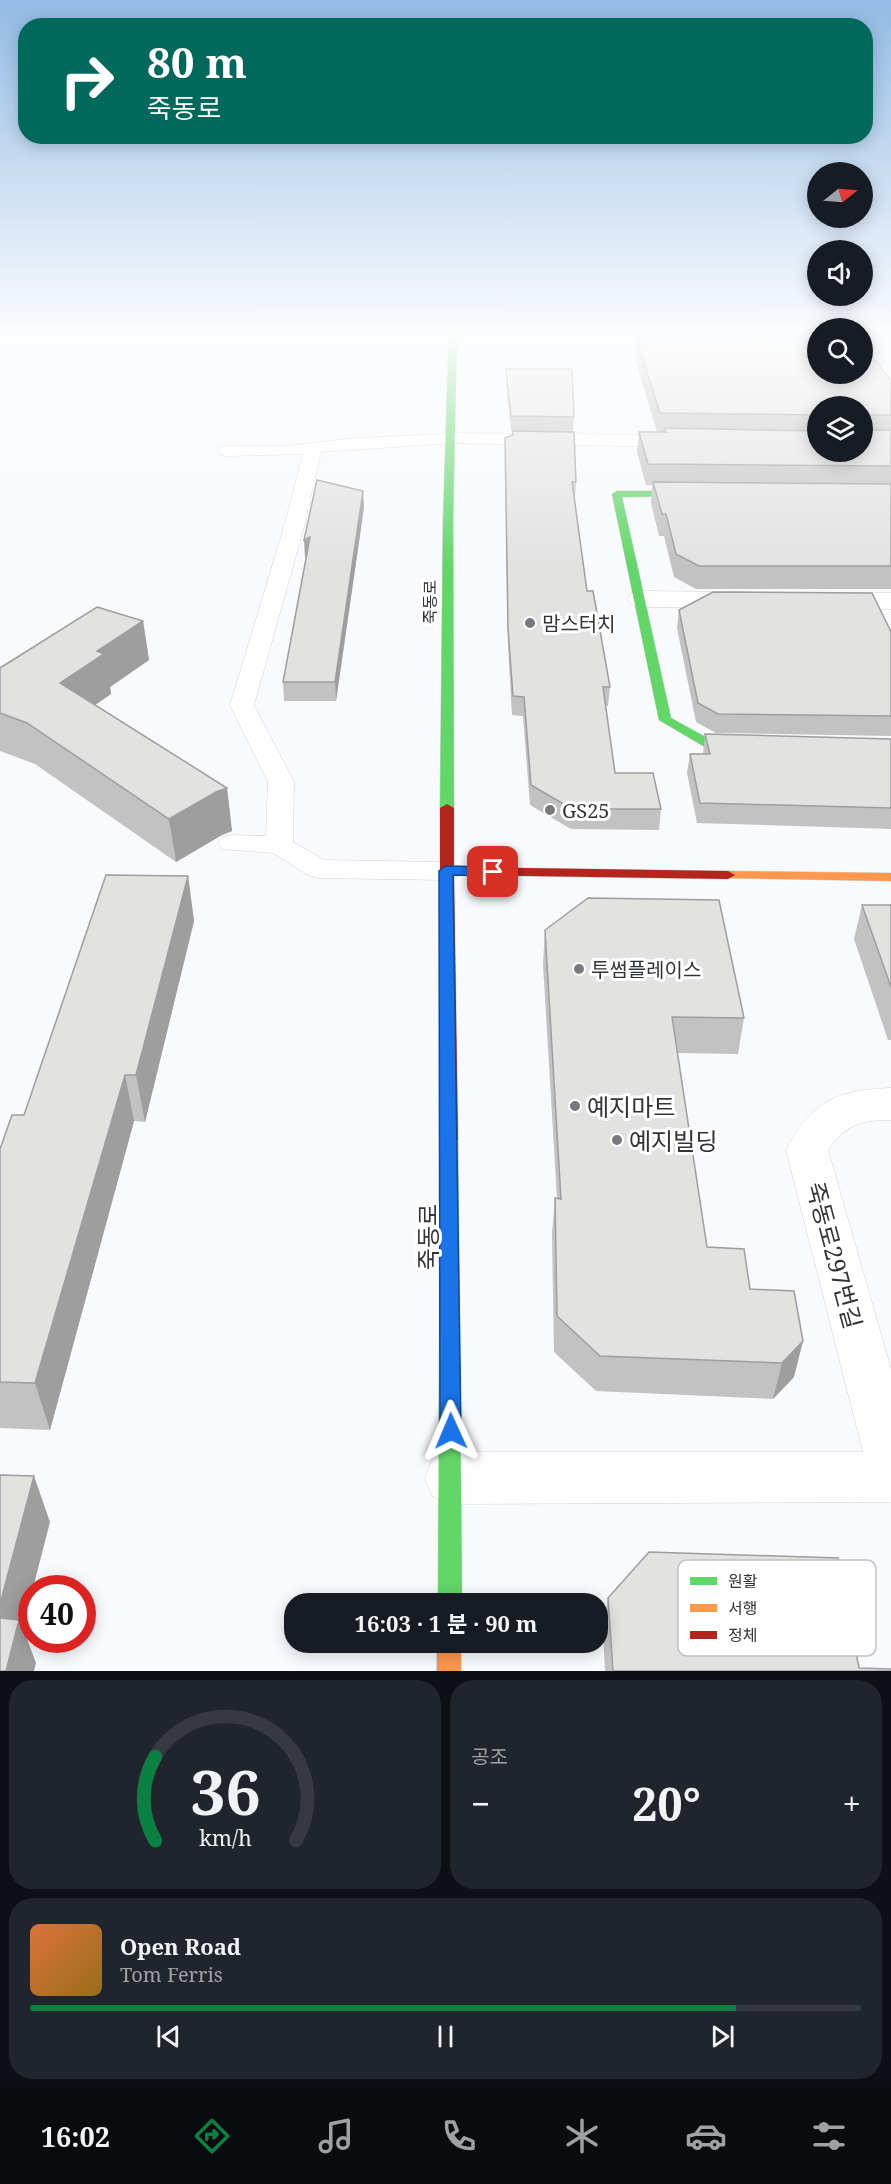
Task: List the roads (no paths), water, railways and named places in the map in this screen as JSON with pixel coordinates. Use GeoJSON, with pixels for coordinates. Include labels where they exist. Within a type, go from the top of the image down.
{"type":"FeatureCollection","features":[{"type":"Feature","properties":{"kind":"street","name":"죽동로"},"geometry":{"type":"LineString","coordinates":[[449,411],[446,871],[450,1593]]}},
{"type":"Feature","properties":{"kind":"street"},"geometry":{"type":"LineString","coordinates":[[448,439],[698,441]]}},
{"type":"Feature","properties":{"kind":"street"},"geometry":{"type":"LineString","coordinates":[[712,495],[616,494],[665,720],[709,744],[766,745]]}},
{"type":"Feature","properties":{"kind":"street"},"geometry":{"type":"LineString","coordinates":[[640,599],[771,600]]}},
{"type":"Feature","properties":{"kind":"street"},"geometry":{"type":"LineString","coordinates":[[807,600],[891,601]]}},
{"type":"Feature","properties":{"kind":"street"},"geometry":{"type":"LineString","coordinates":[[446,871],[891,877]]}},
{"type":"Feature","properties":{"kind":"street","name":"죽동로297번길"},"geometry":{"type":"LineString","coordinates":[[891,1104],[852,1107],[840,1113],[816,1130],[807,1150],[891,1460]]}},
{"type":"Feature","properties":{"kind":"street"},"geometry":{"type":"LineString","coordinates":[[451,1478],[891,1477]]}},
{"type":"Feature","properties":{"kind":"street"},"geometry":{"type":"LineString","coordinates":[[449,1653],[449,1671]]}},
{"type":"Feature","properties":{"kind":"lane"},"geometry":{"type":"LineString","coordinates":[[227,451],[289,451],[354,443],[448,439]]}},
{"type":"Feature","properties":{"kind":"lane"},"geometry":{"type":"LineString","coordinates":[[279,845],[281,782],[242,705],[294,527],[313,448]]}},
{"type":"Feature","properties":{"kind":"lane"},"geometry":{"type":"LineString","coordinates":[[232,843],[279,845],[318,869],[446,871]]}},
{"type":"Feature","properties":{"kind":"place","name":"맘스터치"},"geometry":{"type":"Point","coordinates":[530,623]}},
{"type":"Feature","properties":{"kind":"place","name":"GS25"},"geometry":{"type":"Point","coordinates":[550,810]}},
{"type":"Feature","properties":{"kind":"place","name":"투썸플레이스"},"geometry":{"type":"Point","coordinates":[579,969]}},
{"type":"Feature","properties":{"kind":"place","name":"예지마트"},"geometry":{"type":"Point","coordinates":[575,1106]}},
{"type":"Feature","properties":{"kind":"place","name":"예지빌딩"},"geometry":{"type":"Point","coordinates":[617,1140]}}]}
